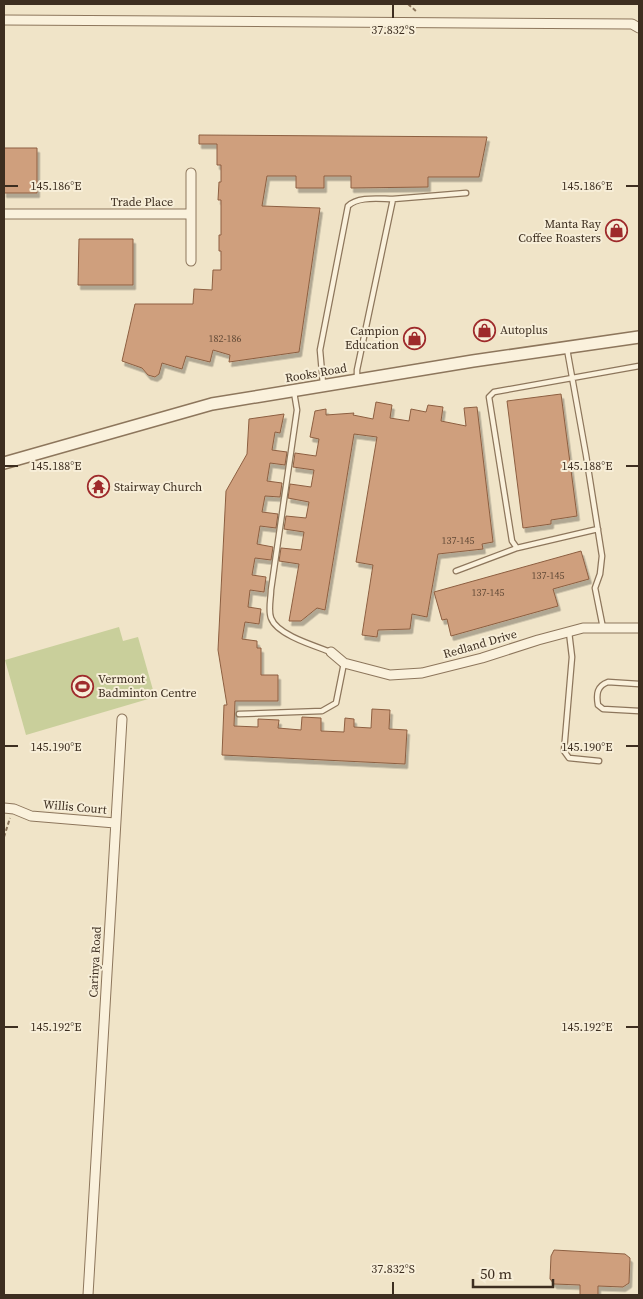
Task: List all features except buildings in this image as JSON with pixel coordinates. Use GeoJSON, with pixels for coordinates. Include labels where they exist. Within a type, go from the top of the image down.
{"type":"FeatureCollection","features":[{"type":"Feature","properties":{"kind":"street"},"geometry":{"type":"LineString","coordinates":[[4,20],[583,23],[632,24],[639,28]]}},
{"type":"Feature","properties":{"kind":"street"},"geometry":{"type":"LineString","coordinates":[[191,174],[191,261]]}},
{"type":"Feature","properties":{"kind":"street","name":"Trade Place"},"geometry":{"type":"LineString","coordinates":[[4,214],[190,214]]}},
{"type":"Feature","properties":{"kind":"street","name":"Rooks Road"},"geometry":{"type":"LineString","coordinates":[[4,463],[212,404],[639,337]]}},
{"type":"Feature","properties":{"kind":"street","name":"Redland Drive"},"geometry":{"type":"LineString","coordinates":[[331,652],[344,663],[390,675],[422,673],[482,658],[583,628],[639,628]]}},
{"type":"Feature","properties":{"kind":"street","name":"Carinya Road"},"geometry":{"type":"LineString","coordinates":[[88,1295],[122,719]]}},
{"type":"Feature","properties":{"kind":"street","name":"Willis Court"},"geometry":{"type":"LineString","coordinates":[[4,808],[14,809],[32,816],[115,823]]}},
{"type":"Feature","properties":{"kind":"lane"},"geometry":{"type":"LineString","coordinates":[[323,386],[320,350],[348,206],[352,201],[359,200],[466,193]]}},
{"type":"Feature","properties":{"kind":"lane"},"geometry":{"type":"LineString","coordinates":[[357,380],[357,370],[393,199]]}},
{"type":"Feature","properties":{"kind":"lane"},"geometry":{"type":"LineString","coordinates":[[567,348],[602,556],[600,574],[595,588],[603,628]]}},
{"type":"Feature","properties":{"kind":"lane"},"geometry":{"type":"LineString","coordinates":[[517,548],[512,541],[489,397],[494,392],[639,366]]}},
{"type":"Feature","properties":{"kind":"lane"},"geometry":{"type":"LineString","coordinates":[[294,391],[298,410],[271,590],[270,616],[275,625],[296,638],[331,652]]}},
{"type":"Feature","properties":{"kind":"lane"},"geometry":{"type":"LineString","coordinates":[[456,571],[517,548],[598,529]]}},
{"type":"Feature","properties":{"kind":"lane"},"geometry":{"type":"LineString","coordinates":[[569,632],[572,658],[564,751],[569,758],[599,761]]}},
{"type":"Feature","properties":{"kind":"lane"},"geometry":{"type":"LineString","coordinates":[[239,714],[322,711],[336,703],[344,663]]}},
{"type":"Feature","properties":{"kind":"lane"},"geometry":{"type":"LineString","coordinates":[[639,684],[608,682],[600,686],[597,699],[598,704],[603,710],[639,712]]}},
{"type":"Feature","properties":{"kind":"path"},"geometry":{"type":"LineString","coordinates":[[4,838],[14,809]]}},
{"type":"Feature","properties":{"kind":"green space","name":"Vermont Badminton Centre"},"geometry":{"type":"Polygon","coordinates":[[[119,627],[123,641],[138,637],[155,697],[26,735],[5,660],[119,627]]]}},
{"type":"Feature","properties":{"kind":"place","name":"Manta Ray Coffee Roasters"},"geometry":{"type":"Point","coordinates":[617,231]}},
{"type":"Feature","properties":{"kind":"place","name":"Autoplus"},"geometry":{"type":"Point","coordinates":[484,330]}},
{"type":"Feature","properties":{"kind":"place","name":"Campion Education"},"geometry":{"type":"Point","coordinates":[415,338]}},
{"type":"Feature","properties":{"kind":"place","name":"Stairway Church"},"geometry":{"type":"Point","coordinates":[98,487]}},
{"type":"Feature","properties":{"kind":"place","name":"Vermont Badminton Centre"},"geometry":{"type":"Point","coordinates":[82,686]}}]}
